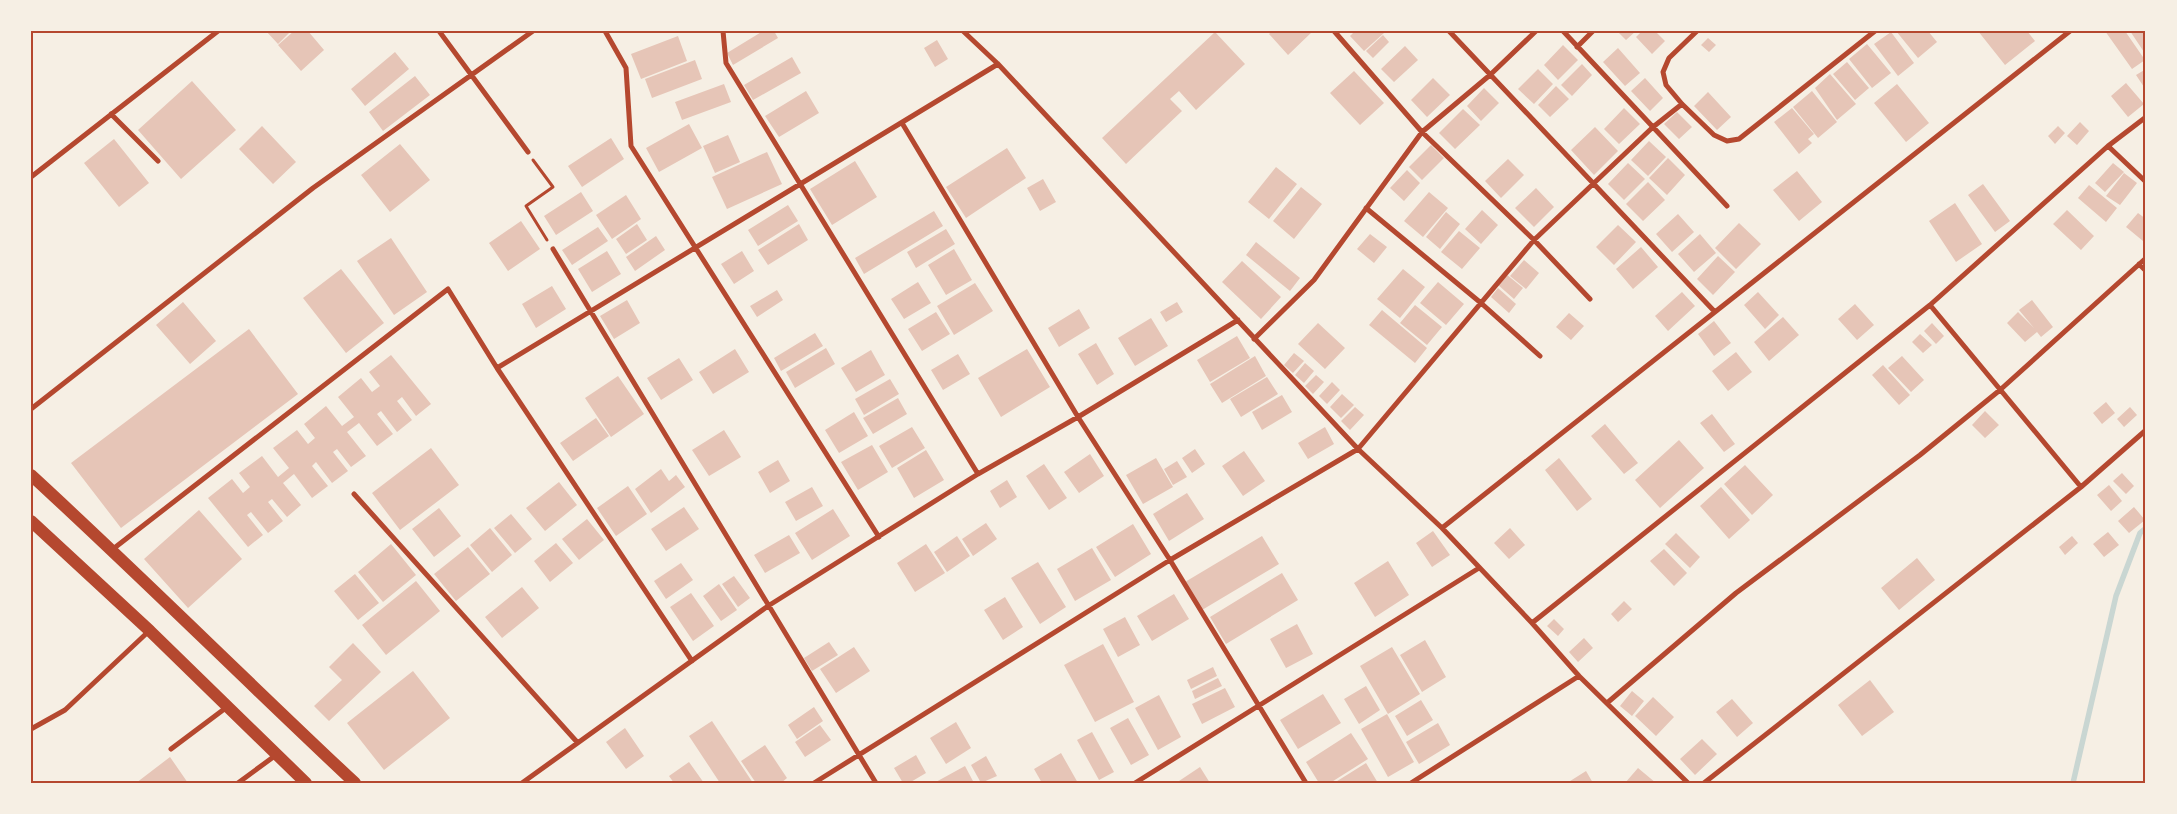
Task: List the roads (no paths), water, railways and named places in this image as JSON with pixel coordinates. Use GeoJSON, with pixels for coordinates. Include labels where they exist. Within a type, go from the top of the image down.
{"type":"FeatureCollection","features":[{"type":"Feature","properties":{"kind":"main road"},"geometry":{"type":"LineString","coordinates":[[31,475],[112,549],[273,707],[354,783]]}},
{"type":"Feature","properties":{"kind":"main road"},"geometry":{"type":"LineString","coordinates":[[31,521],[150,631],[306,783]]}},
{"type":"Feature","properties":{"kind":"street"},"geometry":{"type":"LineString","coordinates":[[31,177],[218,31]]}},
{"type":"Feature","properties":{"kind":"street"},"geometry":{"type":"LineString","coordinates":[[439,31],[528,152]]}},
{"type":"Feature","properties":{"kind":"street"},"geometry":{"type":"LineString","coordinates":[[31,409],[313,188],[533,31]]}},
{"type":"Feature","properties":{"kind":"street"},"geometry":{"type":"LineString","coordinates":[[605,31],[626,68],[631,146],[879,537]]}},
{"type":"Feature","properties":{"kind":"street"},"geometry":{"type":"LineString","coordinates":[[723,31],[726,63],[978,474]]}},
{"type":"Feature","properties":{"kind":"street"},"geometry":{"type":"LineString","coordinates":[[963,31],[998,64],[1358,449],[1442,528],[1532,623],[1579,676],[1688,783]]}},
{"type":"Feature","properties":{"kind":"street"},"geometry":{"type":"LineString","coordinates":[[1334,31],[1422,132],[1534,240],[1590,299]]}},
{"type":"Feature","properties":{"kind":"street"},"geometry":{"type":"LineString","coordinates":[[1449,31],[1715,312]]}},
{"type":"Feature","properties":{"kind":"street"},"geometry":{"type":"LineString","coordinates":[[1254,339],[1314,280],[1422,132],[1490,74],[1536,31]]}},
{"type":"Feature","properties":{"kind":"street"},"geometry":{"type":"LineString","coordinates":[[1563,31],[1728,206]]}},
{"type":"Feature","properties":{"kind":"street"},"geometry":{"type":"LineString","coordinates":[[1577,47],[1593,31]]}},
{"type":"Feature","properties":{"kind":"street"},"geometry":{"type":"LineString","coordinates":[[1697,31],[1669,58],[1663,72],[1666,85],[1682,104],[1714,135],[1727,141],[1739,139],[1875,31]]}},
{"type":"Feature","properties":{"kind":"street"},"geometry":{"type":"LineString","coordinates":[[1442,528],[2070,31]]}},
{"type":"Feature","properties":{"kind":"street"},"geometry":{"type":"LineString","coordinates":[[497,368],[998,64]]}},
{"type":"Feature","properties":{"kind":"street"},"geometry":{"type":"LineString","coordinates":[[814,783],[1170,560],[1358,449],[1534,240],[1653,127],[1682,104]]}},
{"type":"Feature","properties":{"kind":"street"},"geometry":{"type":"LineString","coordinates":[[111,114],[158,161]]}},
{"type":"Feature","properties":{"kind":"street"},"geometry":{"type":"LineString","coordinates":[[1532,623],[1930,305],[2108,146],[2146,117]]}},
{"type":"Feature","properties":{"kind":"street"},"geometry":{"type":"LineString","coordinates":[[902,123],[1078,417],[1170,560],[1306,783]]}},
{"type":"Feature","properties":{"kind":"street"},"geometry":{"type":"LineString","coordinates":[[2108,146],[2146,182]]}},
{"type":"Feature","properties":{"kind":"street"},"geometry":{"type":"LineString","coordinates":[[1366,208],[1481,303],[1540,356]]}},
{"type":"Feature","properties":{"kind":"street"},"geometry":{"type":"LineString","coordinates":[[553,249],[876,783]]}},
{"type":"Feature","properties":{"kind":"street"},"geometry":{"type":"LineString","coordinates":[[1607,703],[1736,593],[1920,455],[2000,390],[2146,258]]}},
{"type":"Feature","properties":{"kind":"street"},"geometry":{"type":"LineString","coordinates":[[2139,264],[2146,271]]}},
{"type":"Feature","properties":{"kind":"street"},"geometry":{"type":"LineString","coordinates":[[112,549],[448,289],[497,368],[692,661]]}},
{"type":"Feature","properties":{"kind":"street"},"geometry":{"type":"LineString","coordinates":[[1930,305],[2081,487]]}},
{"type":"Feature","properties":{"kind":"street"},"geometry":{"type":"LineString","coordinates":[[522,783],[768,606],[978,474],[1078,417],[1238,320]]}},
{"type":"Feature","properties":{"kind":"street"},"geometry":{"type":"LineString","coordinates":[[1704,783],[2081,487],[2146,430]]}},
{"type":"Feature","properties":{"kind":"street"},"geometry":{"type":"LineString","coordinates":[[354,494],[577,742]]}},
{"type":"Feature","properties":{"kind":"street"},"geometry":{"type":"LineString","coordinates":[[1135,783],[1479,568]]}},
{"type":"Feature","properties":{"kind":"street"},"geometry":{"type":"LineString","coordinates":[[31,729],[64,710],[150,631]]}},
{"type":"Feature","properties":{"kind":"street"},"geometry":{"type":"LineString","coordinates":[[1411,783],[1579,676]]}},
{"type":"Feature","properties":{"kind":"street"},"geometry":{"type":"LineString","coordinates":[[171,749],[228,706]]}},
{"type":"Feature","properties":{"kind":"street"},"geometry":{"type":"LineString","coordinates":[[238,783],[277,754]]}},
{"type":"Feature","properties":{"kind":"waterway"},"geometry":{"type":"LineString","coordinates":[[2073,783],[2116,596],[2140,533],[2146,528]]}}]}
